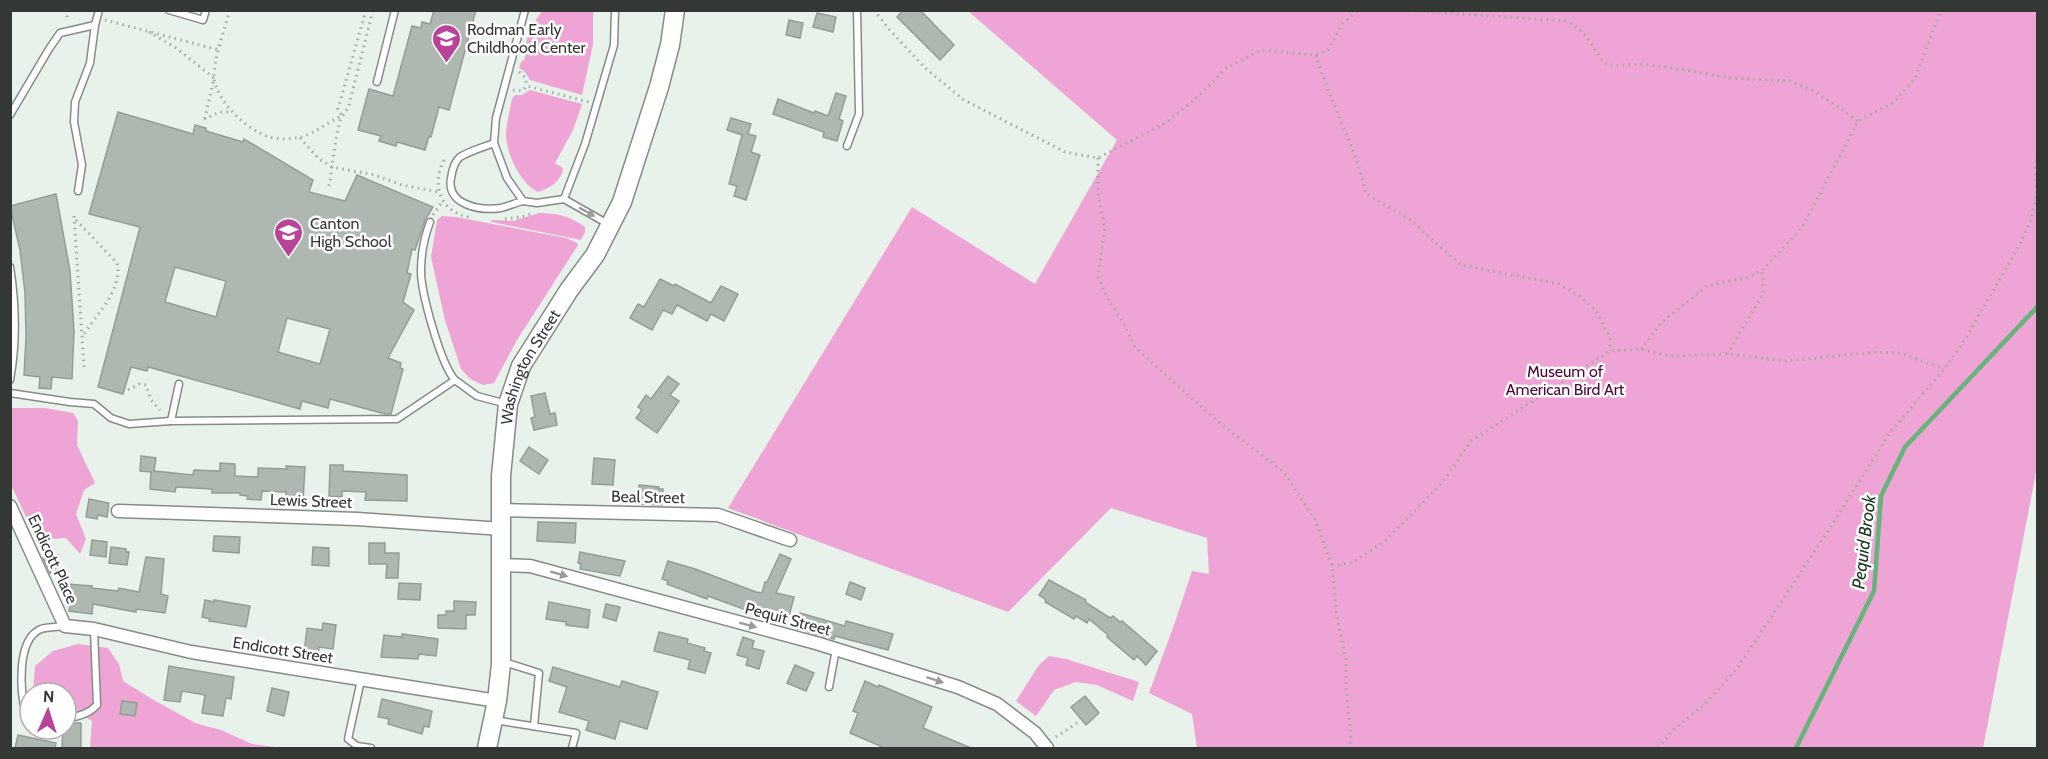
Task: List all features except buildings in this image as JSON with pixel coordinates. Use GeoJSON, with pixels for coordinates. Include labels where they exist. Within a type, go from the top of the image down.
{"type":"FeatureCollection","features":[{"type":"Feature","properties":{"kind":"main road","name":"Washington Street"},"geometry":{"type":"LineString","coordinates":[[487,748],[497,701],[501,661],[503,444],[512,388],[526,358],[568,290],[595,255],[611,226],[631,175],[659,87],[670,45],[675,10]]}},
{"type":"Feature","properties":{"kind":"street","name":"Endicott Place"},"geometry":{"type":"LineString","coordinates":[[10,506],[65,626]]}},
{"type":"Feature","properties":{"kind":"street","name":"Beal Street"},"geometry":{"type":"LineString","coordinates":[[501,510],[718,515],[790,540]]}},
{"type":"Feature","properties":{"kind":"street","name":"Lewis Street"},"geometry":{"type":"LineString","coordinates":[[118,512],[357,519],[502,529]]}},
{"type":"Feature","properties":{"kind":"street","name":"Pequit Street"},"geometry":{"type":"LineString","coordinates":[[502,565],[530,566],[836,649],[953,686],[998,704],[1035,733],[1047,748]]}},
{"type":"Feature","properties":{"kind":"street","name":"Endicott Street"},"geometry":{"type":"LineString","coordinates":[[65,626],[94,629],[191,652],[497,701]]}},
{"type":"Feature","properties":{"kind":"lane"},"geometry":{"type":"LineString","coordinates":[[78,191],[82,165],[74,122],[75,102],[90,63],[99,10]]}},
{"type":"Feature","properties":{"kind":"lane"},"geometry":{"type":"LineString","coordinates":[[169,10],[203,20],[206,10]]}},
{"type":"Feature","properties":{"kind":"lane"},"geometry":{"type":"LineString","coordinates":[[377,82],[395,10]]}},
{"type":"Feature","properties":{"kind":"lane"},"geometry":{"type":"LineString","coordinates":[[523,201],[507,178],[494,143],[496,118],[525,10]]}},
{"type":"Feature","properties":{"kind":"lane"},"geometry":{"type":"LineString","coordinates":[[564,199],[585,144],[614,45],[615,10]]}},
{"type":"Feature","properties":{"kind":"lane"},"geometry":{"type":"LineString","coordinates":[[847,146],[859,114],[857,10]]}},
{"type":"Feature","properties":{"kind":"lane"},"geometry":{"type":"LineString","coordinates":[[10,115],[60,33],[96,22]]}},
{"type":"Feature","properties":{"kind":"lane"},"geometry":{"type":"LineString","coordinates":[[494,143],[459,158],[453,168],[450,182],[452,194],[458,201],[478,208],[500,208],[523,201],[537,203],[564,199],[611,226]]}},
{"type":"Feature","properties":{"kind":"lane"},"geometry":{"type":"LineString","coordinates":[[430,222],[421,254],[421,275],[436,340],[446,368],[455,380],[477,396],[508,404]]}},
{"type":"Feature","properties":{"kind":"lane"},"geometry":{"type":"LineString","coordinates":[[10,267],[16,300],[15,355],[10,380]]}},
{"type":"Feature","properties":{"kind":"lane"},"geometry":{"type":"LineString","coordinates":[[10,393],[94,404],[111,418],[129,424],[171,421],[397,419],[455,380]]}},
{"type":"Feature","properties":{"kind":"lane"},"geometry":{"type":"LineString","coordinates":[[171,421],[179,384]]}},
{"type":"Feature","properties":{"kind":"lane"},"geometry":{"type":"LineString","coordinates":[[22,681],[22,663],[32,635],[42,629],[65,626]]}},
{"type":"Feature","properties":{"kind":"lane"},"geometry":{"type":"LineString","coordinates":[[78,715],[85,714],[97,705],[94,629]]}},
{"type":"Feature","properties":{"kind":"lane"},"geometry":{"type":"LineString","coordinates":[[829,687],[836,649]]}},
{"type":"Feature","properties":{"kind":"lane"},"geometry":{"type":"LineString","coordinates":[[501,661],[538,673],[534,726]]}},
{"type":"Feature","properties":{"kind":"lane"},"geometry":{"type":"LineString","coordinates":[[361,680],[348,739],[357,746],[370,748]]}},
{"type":"Feature","properties":{"kind":"lane"},"geometry":{"type":"LineString","coordinates":[[493,720],[576,733],[572,748]]}},
{"type":"Feature","properties":{"kind":"path"},"geometry":{"type":"LineString","coordinates":[[230,10],[204,121],[220,112],[232,112]]}},
{"type":"Feature","properties":{"kind":"path"},"geometry":{"type":"LineString","coordinates":[[328,186],[342,116],[338,109],[366,10]]}},
{"type":"Feature","properties":{"kind":"path"},"geometry":{"type":"LineString","coordinates":[[149,32],[176,48],[214,78],[232,112],[243,121],[269,137],[285,139],[316,131],[347,112],[373,10]]}},
{"type":"Feature","properties":{"kind":"path"},"geometry":{"type":"LineString","coordinates":[[874,10],[926,68],[964,100],[1065,152],[1098,158],[1167,123],[1226,68],[1262,50],[1316,55],[1328,50],[1343,23],[1359,10]]}},
{"type":"Feature","properties":{"kind":"path"},"geometry":{"type":"LineString","coordinates":[[1403,10],[1566,21],[1587,35],[1603,62],[1614,66],[1639,64],[1729,78],[1790,81],[1816,92],[1858,121]]}},
{"type":"Feature","properties":{"kind":"path"},"geometry":{"type":"LineString","coordinates":[[1641,349],[1662,322],[1707,286],[1750,277],[1762,270],[1803,226],[1858,121],[1894,102],[1915,78],[1941,10]]}},
{"type":"Feature","properties":{"kind":"path"},"geometry":{"type":"LineString","coordinates":[[96,22],[149,32],[219,50]]}},
{"type":"Feature","properties":{"kind":"path"},"geometry":{"type":"LineString","coordinates":[[1316,55],[1324,84],[1361,171],[1366,194],[1409,219],[1461,265],[1559,284],[1582,298],[1595,309],[1610,338],[1610,351]]}},
{"type":"Feature","properties":{"kind":"path"},"geometry":{"type":"LineString","coordinates":[[508,69],[522,74],[527,86]]}},
{"type":"Feature","properties":{"kind":"path"},"geometry":{"type":"LineString","coordinates":[[527,86],[597,104]]}},
{"type":"Feature","properties":{"kind":"path"},"geometry":{"type":"LineString","coordinates":[[504,88],[522,91],[527,86]]}},
{"type":"Feature","properties":{"kind":"path"},"geometry":{"type":"LineString","coordinates":[[299,137],[319,159],[332,167],[439,192]]}},
{"type":"Feature","properties":{"kind":"path"},"geometry":{"type":"LineString","coordinates":[[1658,748],[1674,730],[1706,703],[1738,667],[1889,434],[1944,369],[1960,346],[2019,246],[2032,217],[2037,192],[2035,166],[2037,152]]}},
{"type":"Feature","properties":{"kind":"path"},"geometry":{"type":"LineString","coordinates":[[1098,158],[1098,194],[1105,228],[1098,277],[1135,347],[1217,421],[1284,472],[1316,520],[1332,566],[1337,618],[1346,659],[1346,688],[1351,735],[1349,748]]}},
{"type":"Feature","properties":{"kind":"path"},"geometry":{"type":"LineString","coordinates":[[430,222],[442,202]]}},
{"type":"Feature","properties":{"kind":"path"},"geometry":{"type":"LineString","coordinates":[[501,219],[543,211]]}},
{"type":"Feature","properties":{"kind":"path"},"geometry":{"type":"LineString","coordinates":[[462,216],[470,217]]}},
{"type":"Feature","properties":{"kind":"path"},"geometry":{"type":"LineString","coordinates":[[83,335],[115,286],[118,268],[117,263],[74,218],[84,367]]}},
{"type":"Feature","properties":{"kind":"path"},"geometry":{"type":"LineString","coordinates":[[1727,354],[1763,295],[1762,270]]}},
{"type":"Feature","properties":{"kind":"path"},"geometry":{"type":"LineString","coordinates":[[1332,566],[1352,563],[1384,542],[1442,483],[1471,441],[1610,351],[1641,349],[1670,356],[1727,354],[1786,361],[1877,352],[1900,353],[1944,369]]}},
{"type":"Feature","properties":{"kind":"path"},"geometry":{"type":"LineString","coordinates":[[128,390],[140,384],[146,385],[151,400],[160,410]]}},
{"type":"Feature","properties":{"kind":"path"},"geometry":{"type":"LineString","coordinates":[[1056,737],[1077,723]]}},
{"type":"Feature","properties":{"kind":"green space"},"geometry":{"type":"Polygon","coordinates":[[[542,11],[606,11],[593,14],[593,44],[582,95],[530,80],[519,68],[525,59],[529,34],[542,11]]]}},
{"type":"Feature","properties":{"kind":"green space","name":"Museum of American Bird Art"},"geometry":{"type":"Polygon","coordinates":[[[968,11],[2037,11],[2037,467],[1983,748],[1197,748],[1192,714],[1149,693],[1192,571],[1209,574],[1207,538],[1111,508],[1008,612],[728,508],[912,207],[1035,284],[1117,140],[968,11]]]}},
{"type":"Feature","properties":{"kind":"green space"},"geometry":{"type":"Polygon","coordinates":[[[530,90],[582,104],[573,130],[555,163],[563,168],[560,177],[551,186],[538,192],[531,188],[520,175],[506,140],[512,99],[515,95],[522,95],[530,90]]]}},
{"type":"Feature","properties":{"kind":"green space"},"geometry":{"type":"Polygon","coordinates":[[[539,213],[563,216],[579,223],[585,227],[581,240],[491,220],[513,221],[539,213]]]}},
{"type":"Feature","properties":{"kind":"green space"},"geometry":{"type":"Polygon","coordinates":[[[442,216],[566,238],[578,245],[517,340],[494,383],[483,385],[470,379],[461,369],[445,320],[431,257],[437,220],[442,216]]]}},
{"type":"Feature","properties":{"kind":"green space"},"geometry":{"type":"Polygon","coordinates":[[[11,408],[45,408],[73,413],[78,421],[77,445],[95,483],[84,490],[76,514],[86,539],[80,554],[66,538],[37,540],[11,485],[11,408]]]}},
{"type":"Feature","properties":{"kind":"green space"},"geometry":{"type":"Polygon","coordinates":[[[78,644],[108,648],[119,664],[123,681],[152,699],[195,723],[221,730],[252,744],[282,748],[90,748],[92,721],[78,713],[78,681],[34,681],[35,666],[53,651],[78,644]]]}},
{"type":"Feature","properties":{"kind":"green space"},"geometry":{"type":"Polygon","coordinates":[[[1049,656],[1066,659],[1139,682],[1133,701],[1097,685],[1076,682],[1054,690],[1036,716],[1016,701],[1039,665],[1049,656]]]}},
{"type":"Feature","properties":{"kind":"waterway","name":"Pequid Brook"},"geometry":{"type":"LineString","coordinates":[[1796,748],[1874,591],[1881,496],[1905,447],[2038,306]]}},
{"type":"Feature","properties":{"kind":"place","name":"Rodman Early Childhood Center"},"geometry":{"type":"Point","coordinates":[446,64]}},
{"type":"Feature","properties":{"kind":"place","name":"Canton High School"},"geometry":{"type":"Point","coordinates":[289,258]}}]}
